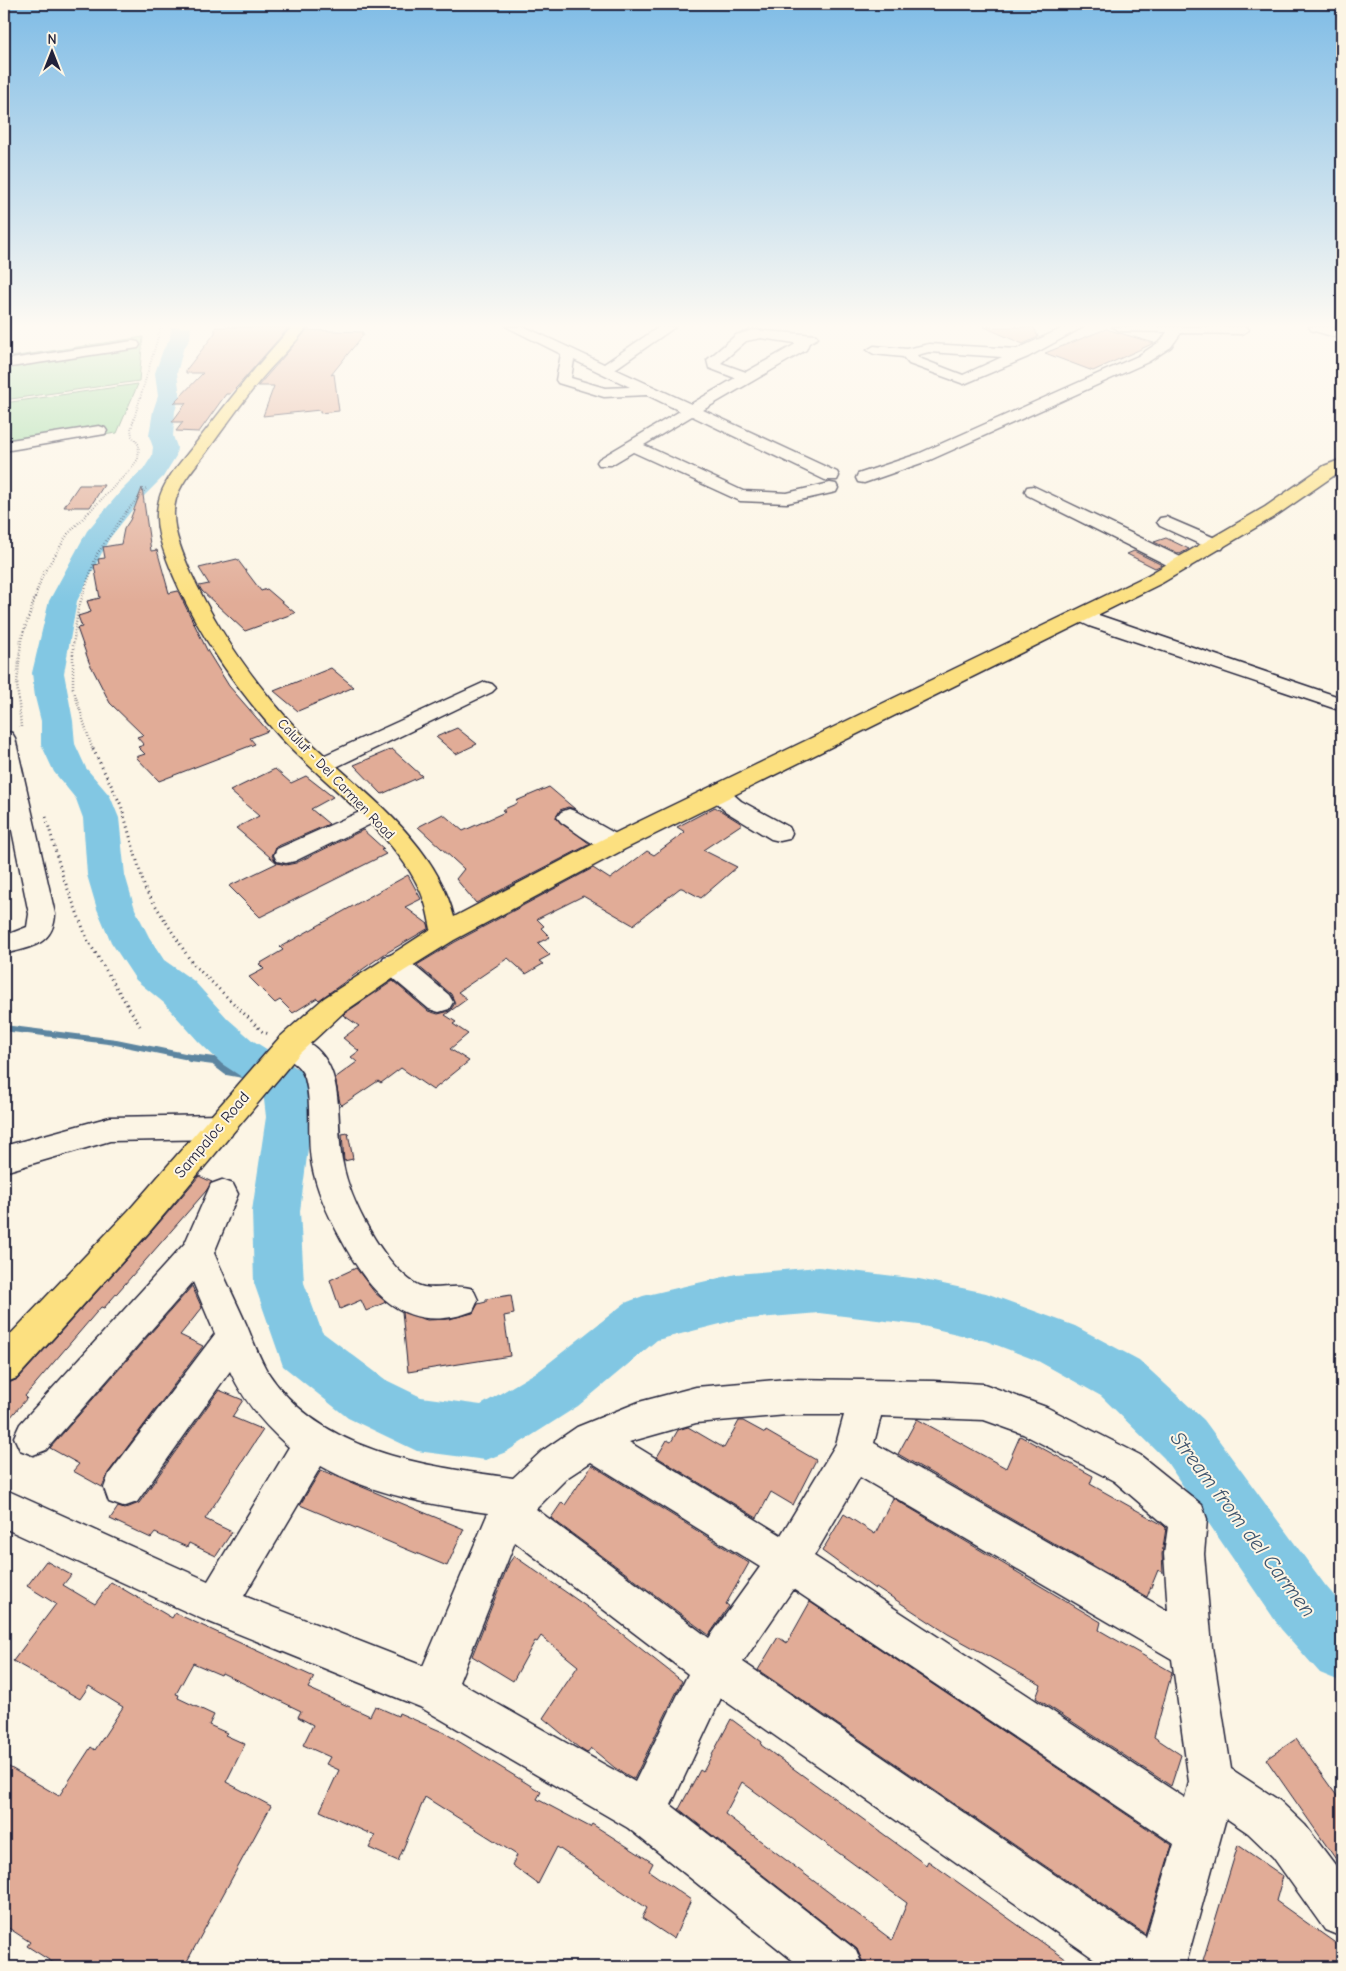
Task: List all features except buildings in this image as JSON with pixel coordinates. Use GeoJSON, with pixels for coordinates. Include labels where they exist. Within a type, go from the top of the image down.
{"type":"FeatureCollection","features":[{"type":"Feature","properties":{"kind":"main road","name":"Calulut - Del Carmen Road"},"geometry":{"type":"LineString","coordinates":[[221,419],[167,501],[167,531],[186,587],[255,690],[287,731],[373,814],[405,850],[433,888],[439,902],[445,933]]}},
{"type":"Feature","properties":{"kind":"main road","name":"Sampaloc Road"},"geometry":{"type":"LineString","coordinates":[[4,1366],[140,1220],[288,1047],[334,1005],[394,964],[445,933],[614,844],[1182,565],[1271,511],[1330,469],[1342,464]]}},
{"type":"Feature","properties":{"kind":"street"},"geometry":{"type":"LineString","coordinates":[[605,462],[679,419]]}},
{"type":"Feature","properties":{"kind":"street"},"geometry":{"type":"LineString","coordinates":[[708,419],[845,485]]}},
{"type":"Feature","properties":{"kind":"street"},"geometry":{"type":"LineString","coordinates":[[633,446],[740,496],[787,498],[845,485],[924,457],[1009,419]]}},
{"type":"Feature","properties":{"kind":"street"},"geometry":{"type":"LineString","coordinates":[[4,446],[99,430]]}},
{"type":"Feature","properties":{"kind":"street"},"geometry":{"type":"LineString","coordinates":[[1033,491],[1182,565]]}},
{"type":"Feature","properties":{"kind":"street"},"geometry":{"type":"LineString","coordinates":[[1166,522],[1216,544]]}},
{"type":"Feature","properties":{"kind":"street"},"geometry":{"type":"LineString","coordinates":[[1081,614],[1096,622],[1342,705]]}},
{"type":"Feature","properties":{"kind":"street"},"geometry":{"type":"LineString","coordinates":[[322,765],[485,688]]}},
{"type":"Feature","properties":{"kind":"street"},"geometry":{"type":"LineString","coordinates":[[4,945],[29,938],[39,932],[42,926],[42,914],[13,735]]}},
{"type":"Feature","properties":{"kind":"street"},"geometry":{"type":"LineString","coordinates":[[718,793],[733,806],[780,833]]}},
{"type":"Feature","properties":{"kind":"street"},"geometry":{"type":"LineString","coordinates":[[286,855],[373,814]]}},
{"type":"Feature","properties":{"kind":"street"},"geometry":{"type":"LineString","coordinates":[[569,817],[614,844]]}},
{"type":"Feature","properties":{"kind":"street"},"geometry":{"type":"LineString","coordinates":[[394,964],[439,1002]]}},
{"type":"Feature","properties":{"kind":"street"},"geometry":{"type":"LineString","coordinates":[[288,1047],[307,1056],[316,1067],[323,1097],[327,1163],[331,1184],[342,1210],[360,1241],[383,1274],[400,1292],[415,1301],[439,1304],[461,1300]]}},
{"type":"Feature","properties":{"kind":"street"},"geometry":{"type":"LineString","coordinates":[[4,1158],[110,1129],[220,1128]]}},
{"type":"Feature","properties":{"kind":"street"},"geometry":{"type":"LineString","coordinates":[[33,1437],[197,1253],[222,1194]]}},
{"type":"Feature","properties":{"kind":"street"},"geometry":{"type":"LineString","coordinates":[[197,1253],[255,1385],[280,1418],[313,1443],[363,1464],[420,1482],[514,1505],[714,1667],[1147,1967]]}},
{"type":"Feature","properties":{"kind":"street"},"geometry":{"type":"LineString","coordinates":[[123,1488],[234,1337]]}},
{"type":"Feature","properties":{"kind":"street"},"geometry":{"type":"LineString","coordinates":[[434,1691],[514,1505],[554,1464],[590,1440],[639,1420],[696,1405],[787,1396],[984,1402],[1033,1420],[1127,1468],[1188,1519],[1184,1554],[1191,1647],[1211,1782],[1200,1834],[1161,1967]]}},
{"type":"Feature","properties":{"kind":"street"},"geometry":{"type":"LineString","coordinates":[[644,1812],[714,1667],[788,1562],[853,1452],[867,1399]]}},
{"type":"Feature","properties":{"kind":"street"},"geometry":{"type":"LineString","coordinates":[[590,1440],[788,1562],[1200,1834]]}},
{"type":"Feature","properties":{"kind":"street"},"geometry":{"type":"LineString","coordinates":[[216,1605],[313,1443]]}},
{"type":"Feature","properties":{"kind":"street"},"geometry":{"type":"LineString","coordinates":[[853,1452],[1191,1647]]}},
{"type":"Feature","properties":{"kind":"street"},"geometry":{"type":"LineString","coordinates":[[4,1508],[67,1539],[216,1605],[434,1691],[644,1812],[839,1967]]}},
{"type":"Feature","properties":{"kind":"street"},"geometry":{"type":"LineString","coordinates":[[1211,1782],[1264,1817],[1289,1841],[1342,1914]]}},
{"type":"Feature","properties":{"kind":"path"},"geometry":{"type":"LineString","coordinates":[[13,735],[21,640],[42,576],[68,534],[111,491],[138,459],[139,445],[131,435],[133,419]]}},
{"type":"Feature","properties":{"kind":"path"},"geometry":{"type":"LineString","coordinates":[[146,489],[121,518],[97,554],[88,575],[78,609],[73,646],[73,688],[96,760],[121,805],[145,889],[192,962],[263,1032],[288,1047]]}},
{"type":"Feature","properties":{"kind":"path"},"geometry":{"type":"LineString","coordinates":[[45,814],[62,874],[88,941],[140,1026]]}},
{"type":"Feature","properties":{"kind":"green space"},"geometry":{"type":"Polygon","coordinates":[[[4,419],[123,419],[117,433],[4,449],[4,419]]]}},
{"type":"Feature","properties":{"kind":"waterway","name":"Stream from del Carmen"},"geometry":{"type":"LineString","coordinates":[[163,419],[161,436],[165,447],[164,456],[154,472],[131,495],[97,537],[63,601],[48,673],[57,721],[58,744],[71,772],[92,796],[101,818],[106,875],[116,909],[131,942],[150,970],[179,992],[213,1030],[237,1052],[284,1082],[289,1117],[276,1211],[279,1283],[302,1348],[367,1399],[417,1424],[486,1433],[559,1388],[643,1320],[736,1297],[819,1290],[919,1302],[986,1317],[1056,1343],[1120,1378],[1184,1439],[1303,1607],[1342,1651]]}},
{"type":"Feature","properties":{"kind":"waterway"},"geometry":{"type":"LineString","coordinates":[[4,1028],[116,1042],[199,1059]]}},
{"type":"Feature","properties":{"kind":"waterway"},"geometry":{"type":"LineString","coordinates":[[190,1058],[214,1061],[227,1071],[254,1076]]}},
{"type":"Feature","properties":{"kind":"waterway"},"geometry":{"type":"LineString","coordinates":[[270,1079],[284,1082]]}}]}
